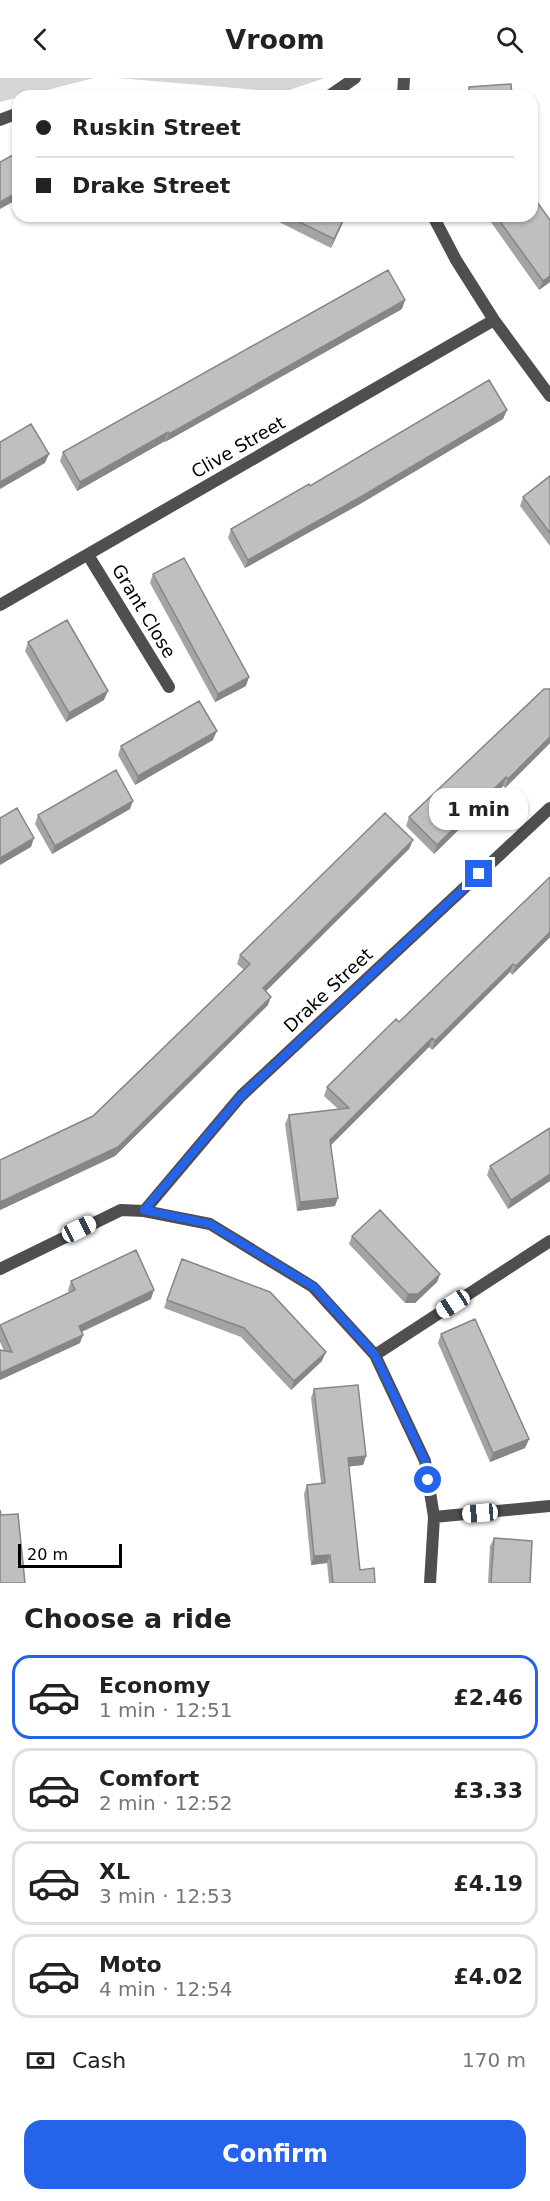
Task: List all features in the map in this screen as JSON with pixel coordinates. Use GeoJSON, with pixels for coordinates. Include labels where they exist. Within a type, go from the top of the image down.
{"type":"FeatureCollection","features":[{"type":"Feature","properties":{"kind":"street"},"geometry":{"type":"LineString","coordinates":[[338,90],[355,78]]}},
{"type":"Feature","properties":{"kind":"street"},"geometry":{"type":"LineString","coordinates":[[436,222],[456,260],[494,320],[550,396]]}},
{"type":"Feature","properties":{"kind":"street","name":"Clive Street"},"geometry":{"type":"LineString","coordinates":[[0,605],[494,320]]}},
{"type":"Feature","properties":{"kind":"street","name":"Grant Close"},"geometry":{"type":"LineString","coordinates":[[88,555],[169,687]]}},
{"type":"Feature","properties":{"kind":"street","name":"Drake Street"},"geometry":{"type":"LineString","coordinates":[[144,1210],[241,1096],[550,808]]}},
{"type":"Feature","properties":{"kind":"street"},"geometry":{"type":"LineString","coordinates":[[0,1269],[121,1210],[144,1210],[210,1224],[314,1287],[375,1355],[425,1461],[434,1517],[430,1583]]}},
{"type":"Feature","properties":{"kind":"street"},"geometry":{"type":"LineString","coordinates":[[375,1355],[550,1241]]}},
{"type":"Feature","properties":{"kind":"street"},"geometry":{"type":"LineString","coordinates":[[434,1517],[550,1506]]}},
{"type":"Feature","properties":{"kind":"shaded area"},"geometry":{"type":"Polygon","coordinates":[[[0,78],[94,78],[47,90],[12,90],[12,99],[0,102],[0,78]]]}},
{"type":"Feature","properties":{"kind":"shaded area"},"geometry":{"type":"Polygon","coordinates":[[[117,78],[325,78],[289,90],[259,90],[117,78]]]}},
{"type":"Feature","properties":{"kind":"building"},"geometry":{"type":"Polygon","coordinates":[[[511,84],[512,90],[469,90],[469,87],[511,84]]]}},
{"type":"Feature","properties":{"kind":"building"},"geometry":{"type":"Polygon","coordinates":[[[12,155],[12,195],[0,202],[0,162],[12,155]]]}},
{"type":"Feature","properties":{"kind":"building"},"geometry":{"type":"Polygon","coordinates":[[[538,203],[550,220],[550,276],[543,281],[500,222],[538,222],[538,203]]]}},
{"type":"Feature","properties":{"kind":"building"},"geometry":{"type":"Polygon","coordinates":[[[299,222],[342,222],[334,239],[299,222]]]}},
{"type":"Feature","properties":{"kind":"building"},"geometry":{"type":"Polygon","coordinates":[[[388,270],[405,300],[80,482],[63,452],[388,270]]]}},
{"type":"Feature","properties":{"kind":"building"},"geometry":{"type":"Polygon","coordinates":[[[489,380],[507,410],[364,495],[248,560],[231,529],[309,484],[310,486],[489,380]]]}},
{"type":"Feature","properties":{"kind":"building"},"geometry":{"type":"Polygon","coordinates":[[[31,424],[49,454],[0,482],[0,442],[31,424]]]}},
{"type":"Feature","properties":{"kind":"building"},"geometry":{"type":"Polygon","coordinates":[[[550,476],[550,533],[523,497],[550,476]]]}},
{"type":"Feature","properties":{"kind":"building"},"geometry":{"type":"Polygon","coordinates":[[[184,558],[249,677],[218,694],[153,574],[184,558]]]}},
{"type":"Feature","properties":{"kind":"building"},"geometry":{"type":"Polygon","coordinates":[[[67,620],[108,691],[69,713],[28,642],[67,620]]]}},
{"type":"Feature","properties":{"kind":"building"},"geometry":{"type":"Polygon","coordinates":[[[544,689],[550,689],[550,737],[437,845],[409,817],[544,689]]]}},
{"type":"Feature","properties":{"kind":"building"},"geometry":{"type":"Polygon","coordinates":[[[199,701],[217,731],[138,776],[121,746],[199,701]]]}},
{"type":"Feature","properties":{"kind":"building"},"geometry":{"type":"Polygon","coordinates":[[[116,770],[133,801],[55,846],[38,815],[116,770]]]}},
{"type":"Feature","properties":{"kind":"building"},"geometry":{"type":"Polygon","coordinates":[[[17,808],[34,838],[0,858],[0,818],[17,808]]]}},
{"type":"Feature","properties":{"kind":"building"},"geometry":{"type":"Polygon","coordinates":[[[385,813],[413,840],[263,988],[271,997],[118,1147],[0,1202],[0,1160],[93,1116],[250,964],[240,955],[385,813]]]}},
{"type":"Feature","properties":{"kind":"building"},"geometry":{"type":"Polygon","coordinates":[[[550,877],[550,932],[516,966],[513,964],[435,1041],[432,1038],[330,1140],[338,1198],[300,1202],[289,1115],[349,1108],[327,1087],[396,1019],[399,1022],[550,877]]]}},
{"type":"Feature","properties":{"kind":"building"},"geometry":{"type":"Polygon","coordinates":[[[550,1128],[550,1174],[511,1200],[490,1166],[550,1128]]]}},
{"type":"Feature","properties":{"kind":"building"},"geometry":{"type":"Polygon","coordinates":[[[380,1210],[440,1274],[418,1294],[408,1294],[352,1236],[380,1210]]]}},
{"type":"Feature","properties":{"kind":"building"},"geometry":{"type":"Polygon","coordinates":[[[136,1250],[154,1290],[79,1326],[83,1335],[0,1373],[0,1350],[12,1352],[0,1325],[75,1290],[71,1281],[136,1250]]]}},
{"type":"Feature","properties":{"kind":"building"},"geometry":{"type":"Polygon","coordinates":[[[182,1259],[270,1292],[326,1352],[294,1381],[244,1328],[167,1300],[182,1259]]]}},
{"type":"Feature","properties":{"kind":"building"},"geometry":{"type":"Polygon","coordinates":[[[475,1319],[529,1439],[493,1453],[441,1334],[475,1319]]]}},
{"type":"Feature","properties":{"kind":"building"},"geometry":{"type":"Polygon","coordinates":[[[358,1385],[366,1456],[348,1458],[360,1570],[374,1568],[375,1583],[333,1583],[330,1555],[314,1556],[307,1485],[325,1483],[314,1389],[358,1385]]]}},
{"type":"Feature","properties":{"kind":"building"},"geometry":{"type":"Polygon","coordinates":[[[0,1510],[1,1515],[18,1514],[25,1583],[0,1583],[0,1510]]]}},
{"type":"Feature","properties":{"kind":"building"},"geometry":{"type":"Polygon","coordinates":[[[494,1538],[532,1541],[530,1583],[491,1583],[494,1538]]]}},
{"type":"Feature","properties":{"kind":"route"},"geometry":{"type":"LineString","coordinates":[[428,1480],[425,1461],[375,1355],[314,1287],[210,1224],[144,1210],[241,1096],[479,874]]}}]}
